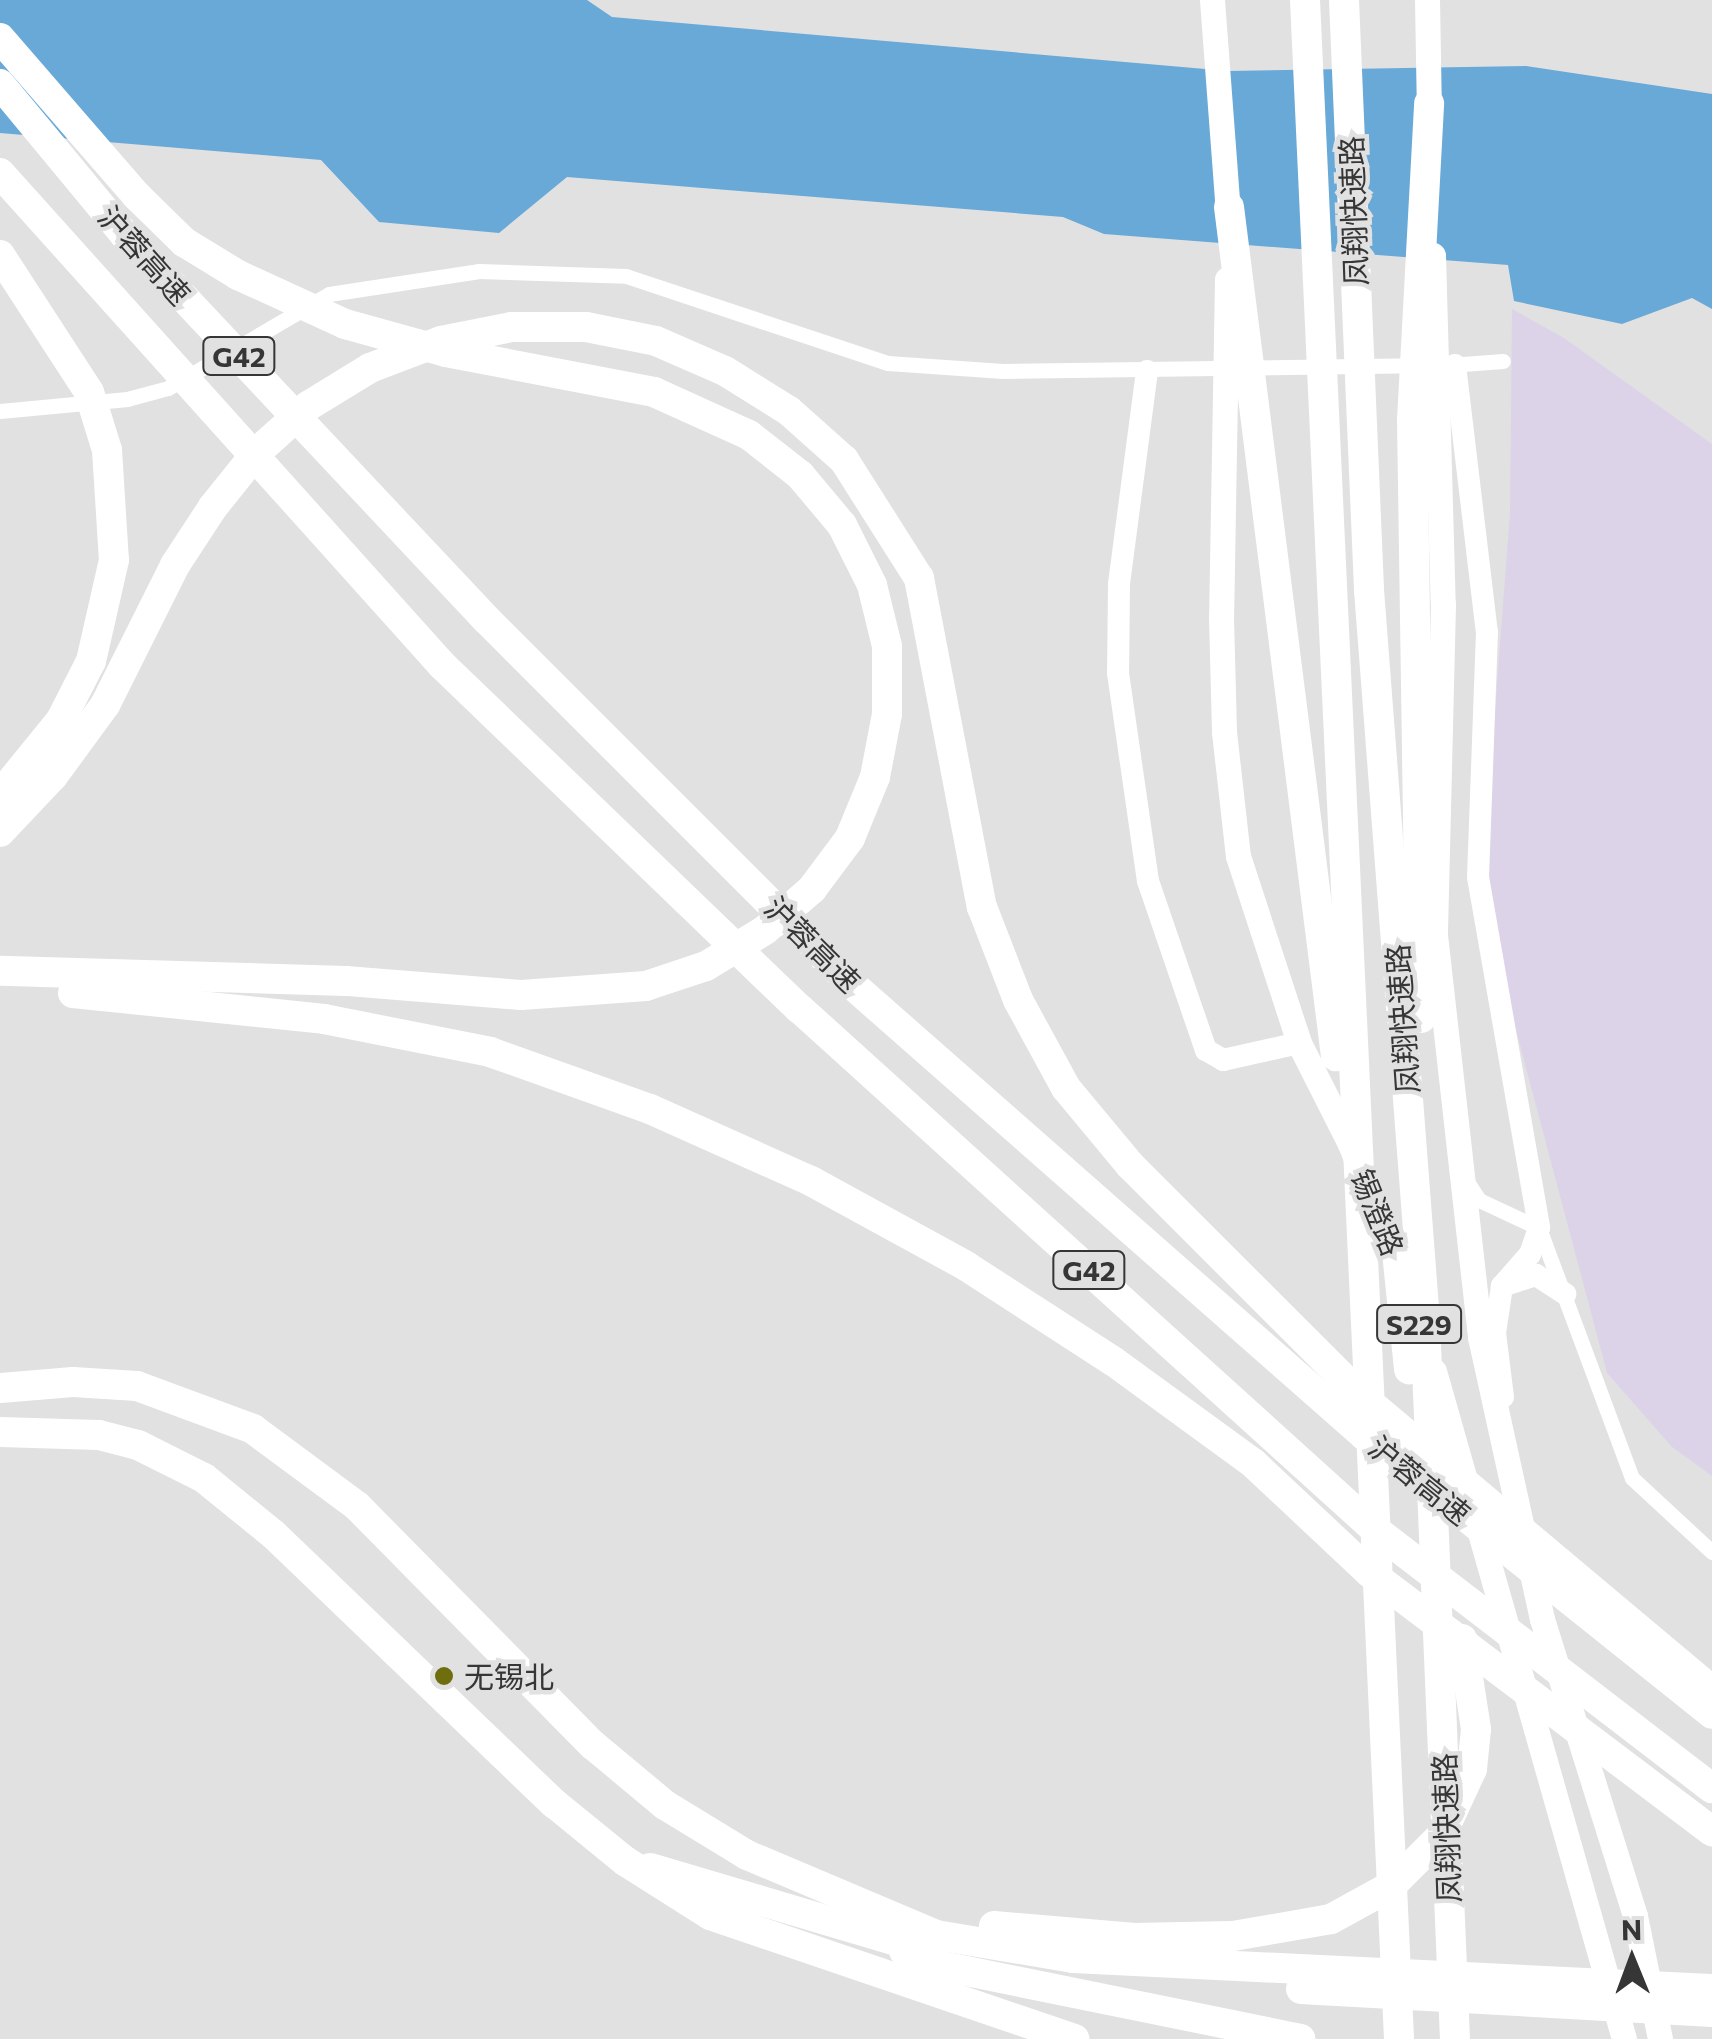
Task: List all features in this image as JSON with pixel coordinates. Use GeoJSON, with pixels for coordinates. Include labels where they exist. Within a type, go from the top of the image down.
{"type":"FeatureCollection","features":[{"type":"Feature","properties":{"kind":"highway","name":"凤翔快速路"},"geometry":{"type":"LineString","coordinates":[[1304,0],[1398,2011]]}},
{"type":"Feature","properties":{"kind":"highway","name":"凤翔快速路"},"geometry":{"type":"LineString","coordinates":[[1344,0],[1370,590],[1425,1321],[1455,2039]]}},
{"type":"Feature","properties":{"kind":"highway"},"geometry":{"type":"LineString","coordinates":[[0,38],[137,196],[184,242],[238,276],[345,324],[446,352],[654,392],[729,424],[800,474],[842,526],[872,585],[887,646],[888,714],[874,777],[850,838],[812,889],[765,930],[706,966],[646,986],[585,994],[0,972]]}},
{"type":"Feature","properties":{"kind":"highway","name":"沪蓉高速"},"geometry":{"type":"LineString","coordinates":[[0,84],[124,234],[487,620],[848,981],[1364,1435],[1636,1642],[1712,1714]]}},
{"type":"Feature","properties":{"kind":"highway"},"geometry":{"type":"LineString","coordinates":[[1425,1321],[1412,420],[1429,102]]}},
{"type":"Feature","properties":{"kind":"highway","name":"沪蓉高速"},"geometry":{"type":"LineString","coordinates":[[0,173],[442,665],[800,1009],[1378,1532],[1712,1788]]}},
{"type":"Feature","properties":{"kind":"highway"},"geometry":{"type":"LineString","coordinates":[[1229,207],[1366,1302]]}},
{"type":"Feature","properties":{"kind":"highway"},"geometry":{"type":"LineString","coordinates":[[0,255],[81,375],[107,450],[114,560],[91,661],[60,720],[0,795]]}},
{"type":"Feature","properties":{"kind":"highway"},"geometry":{"type":"LineString","coordinates":[[0,832],[54,776],[105,705],[175,564],[213,506],[257,452],[308,406],[370,368],[440,341],[512,327],[586,328],[656,340],[725,371],[790,410],[844,460],[884,516],[919,578],[982,907],[1018,1000],[1066,1088],[1130,1165],[1362,1396],[1636,1642],[1712,1691]]}},
{"type":"Feature","properties":{"kind":"highway"},"geometry":{"type":"LineString","coordinates":[[0,988],[324,1019],[490,1052],[650,1109],[811,1181],[966,1266],[1081,1340],[1253,1463],[1369,1572],[1679,1812],[1712,1831]]}},
{"type":"Feature","properties":{"kind":"highway"},"geometry":{"type":"LineString","coordinates":[[1162,1972],[1234,1936],[1331,1919],[1391,1886],[1441,1836],[1472,1769],[1472,1689],[1420,1434],[1398,1262]]}},
{"type":"Feature","properties":{"kind":"highway"},"geometry":{"type":"LineString","coordinates":[[0,1388],[73,1382],[137,1386],[253,1429],[356,1506],[593,1744],[665,1805],[747,1855],[838,1896],[1073,1964],[1162,1972],[1300,2039]]}},
{"type":"Feature","properties":{"kind":"highway"},"geometry":{"type":"LineString","coordinates":[[3,1432],[98,1434],[138,1445],[204,1478],[274,1534],[555,1804],[626,1861],[710,1915],[1074,2039]]}},
{"type":"Feature","properties":{"kind":"highway"},"geometry":{"type":"LineString","coordinates":[[626,1861],[852,1928],[932,1964],[1073,1964],[1162,1972],[1398,2011],[1712,2012]]}},
{"type":"Feature","properties":{"kind":"highway"},"geometry":{"type":"LineString","coordinates":[[1398,2011],[1712,1989]]}},
{"type":"Feature","properties":{"kind":"main road","name":"锡澄路"},"geometry":{"type":"LineString","coordinates":[[1212,0],[1229,207],[1220,616],[1224,732],[1238,856],[1299,1043],[1398,1262],[1449,1418],[1624,2039]]}},
{"type":"Feature","properties":{"kind":"main road"},"geometry":{"type":"LineString","coordinates":[[1428,0],[1429,102]]}},
{"type":"Feature","properties":{"kind":"main road","name":"S229"},"geometry":{"type":"LineString","coordinates":[[1429,102],[1444,604],[1435,935],[1459,1170],[1480,1338],[1542,1619],[1635,1916],[1660,2039]]}},
{"type":"Feature","properties":{"kind":"main road"},"geometry":{"type":"LineString","coordinates":[[1455,364],[1487,632],[1478,877],[1539,1228],[1530,1254],[1502,1286],[1496,1333],[1514,1490]]}},
{"type":"Feature","properties":{"kind":"main road"},"geometry":{"type":"LineString","coordinates":[[1148,371],[1124,534],[1118,674],[1148,882],[1206,1050],[1222,1060],[1299,1043]]}},
{"type":"Feature","properties":{"kind":"main road"},"geometry":{"type":"LineString","coordinates":[[1502,1286],[1536,1275],[1565,1294]]}},
{"type":"Feature","properties":{"kind":"street"},"geometry":{"type":"LineString","coordinates":[[0,411],[127,399],[168,388],[329,294],[479,271],[626,276],[888,363],[1148,371],[1503,361]]}},
{"type":"Feature","properties":{"kind":"street"},"geometry":{"type":"LineString","coordinates":[[1459,1170],[1479,1200],[1539,1228],[1632,1478],[1712,1552]]}},
{"type":"Feature","properties":{"kind":"shaded area"},"geometry":{"type":"Polygon","coordinates":[[[1512,309],[1564,338],[1712,444],[1712,1476],[1672,1447],[1607,1373],[1499,966],[1484,856],[1510,512],[1512,309]]]}},
{"type":"Feature","properties":{"kind":"water"},"geometry":{"type":"Polygon","coordinates":[[[0,0],[587,0],[612,17],[1228,71],[1526,66],[1712,94],[1712,309],[1692,298],[1622,324],[1514,301],[1508,265],[1104,234],[1063,217],[567,177],[499,233],[379,222],[321,160],[0,133],[0,0]]]}},
{"type":"Feature","properties":{"kind":"place","name":"无锡北"},"geometry":{"type":"Point","coordinates":[444,1676]}}]}
